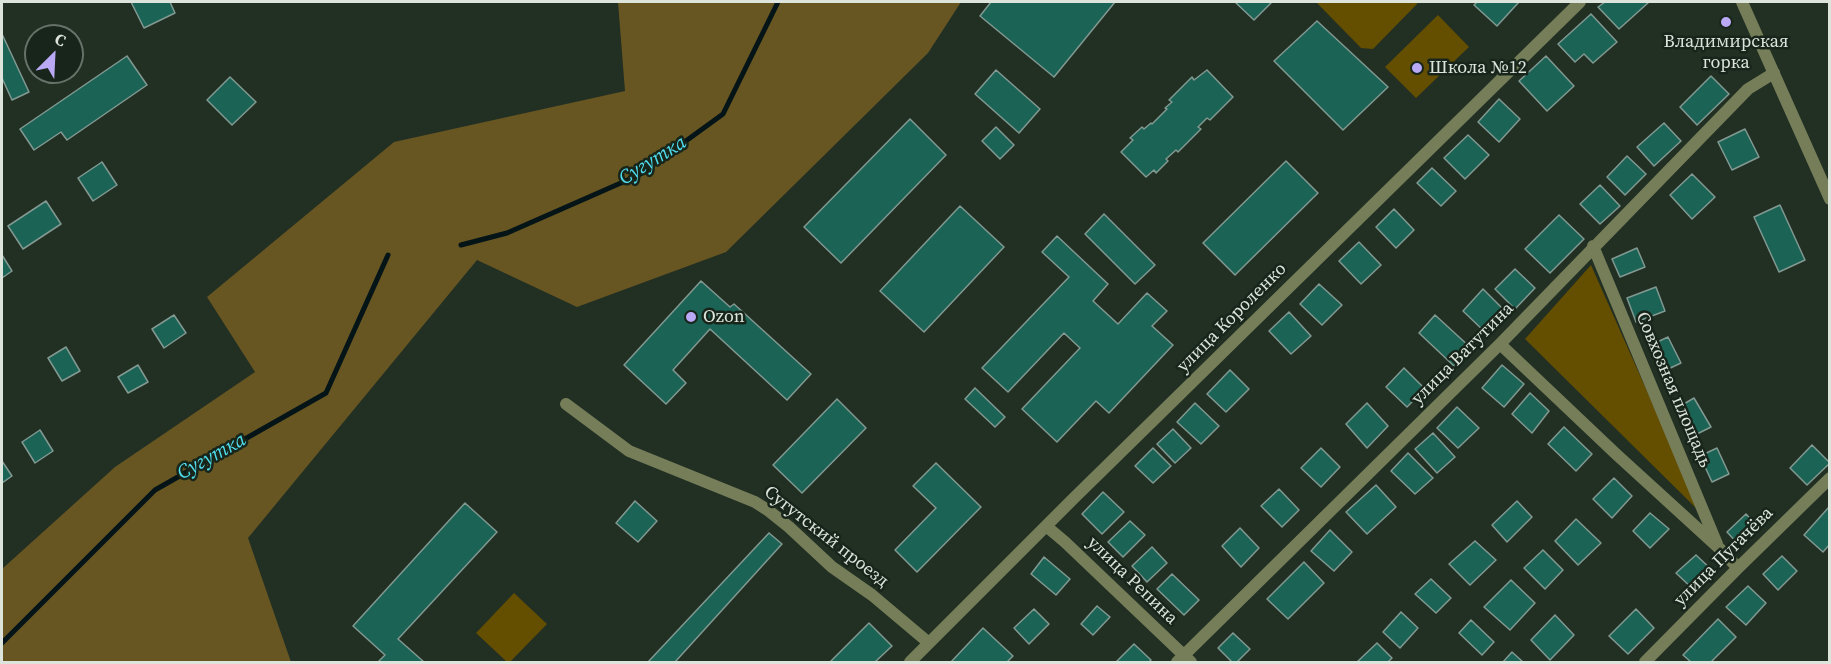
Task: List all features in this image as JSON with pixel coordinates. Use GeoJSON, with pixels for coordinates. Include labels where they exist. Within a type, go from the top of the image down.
{"type":"FeatureCollection","features":[{"type":"Feature","properties":{"kind":"street","name":"улица Короленко"},"geometry":{"type":"LineString","coordinates":[[916,661],[929,643],[1046,526],[1580,2]]}},
{"type":"Feature","properties":{"kind":"street"},"geometry":{"type":"LineString","coordinates":[[1742,2],[1830,199]]}},
{"type":"Feature","properties":{"kind":"street","name":"улица Ватутина"},"geometry":{"type":"LineString","coordinates":[[1184,660],[1500,344],[1748,89],[1774,73]]}},
{"type":"Feature","properties":{"kind":"street","name":"Совхозная площадь"},"geometry":{"type":"LineString","coordinates":[[1593,246],[1719,548]]}},
{"type":"Feature","properties":{"kind":"street","name":"Совхозная площадь"},"geometry":{"type":"LineString","coordinates":[[1500,344],[1738,568]]}},
{"type":"Feature","properties":{"kind":"street","name":"Сугутский проезд"},"geometry":{"type":"LineString","coordinates":[[566,404],[629,451],[755,502],[769,511],[832,567],[872,595],[929,643]]}},
{"type":"Feature","properties":{"kind":"street","name":"улица Пугачёва"},"geometry":{"type":"LineString","coordinates":[[1645,663],[1830,478]]}},
{"type":"Feature","properties":{"kind":"street","name":"улица Репина"},"geometry":{"type":"LineString","coordinates":[[1046,526],[1184,660]]}},
{"type":"Feature","properties":{"kind":"shaded area"},"geometry":{"type":"Polygon","coordinates":[[[618,2],[961,2],[928,53],[726,252],[577,307],[477,260],[248,538],[291,662],[2,662],[2,569],[115,467],[255,372],[207,297],[394,142],[625,91],[618,2]]]}},
{"type":"Feature","properties":{"kind":"shaded area"},"geometry":{"type":"Polygon","coordinates":[[[1316,2],[1418,2],[1373,49],[1361,48],[1316,2]]]}},
{"type":"Feature","properties":{"kind":"shaded area"},"geometry":{"type":"Polygon","coordinates":[[[1438,15],[1469,47],[1416,98],[1385,67],[1438,15]]]}},
{"type":"Feature","properties":{"kind":"shaded area"},"geometry":{"type":"Polygon","coordinates":[[[1591,265],[1701,513],[1525,339],[1591,265]]]}},
{"type":"Feature","properties":{"kind":"shaded area"},"geometry":{"type":"Polygon","coordinates":[[[514,593],[547,624],[510,662],[507,662],[476,633],[514,593]]]}},
{"type":"Feature","properties":{"kind":"building"},"geometry":{"type":"Polygon","coordinates":[[[131,2],[170,2],[175,13],[144,28],[131,2]]]}},
{"type":"Feature","properties":{"kind":"building"},"geometry":{"type":"Polygon","coordinates":[[[991,2],[1115,2],[1054,77],[980,16],[991,2]]]}},
{"type":"Feature","properties":{"kind":"building"},"geometry":{"type":"Polygon","coordinates":[[[1235,2],[1272,2],[1254,20],[1235,2]]]}},
{"type":"Feature","properties":{"kind":"building"},"geometry":{"type":"Polygon","coordinates":[[[1477,2],[1519,2],[1497,26],[1474,5],[1477,2]]]}},
{"type":"Feature","properties":{"kind":"building"},"geometry":{"type":"Polygon","coordinates":[[[1605,2],[1649,2],[1619,29],[1598,7],[1605,2]]]}},
{"type":"Feature","properties":{"kind":"building"},"geometry":{"type":"Polygon","coordinates":[[[1591,14],[1617,42],[1593,63],[1584,54],[1575,62],[1558,44],[1591,14]]]}},
{"type":"Feature","properties":{"kind":"building"},"geometry":{"type":"Polygon","coordinates":[[[1317,21],[1388,87],[1343,130],[1274,61],[1317,21]]]}},
{"type":"Feature","properties":{"kind":"building"},"geometry":{"type":"Polygon","coordinates":[[[2,34],[29,92],[12,100],[2,78],[2,34]]]}},
{"type":"Feature","properties":{"kind":"building"},"geometry":{"type":"Polygon","coordinates":[[[127,56],[147,85],[67,140],[61,132],[34,150],[20,129],[127,56]]]}},
{"type":"Feature","properties":{"kind":"building"},"geometry":{"type":"Polygon","coordinates":[[[1546,56],[1574,86],[1547,111],[1519,81],[1546,56]]]}},
{"type":"Feature","properties":{"kind":"building"},"geometry":{"type":"Polygon","coordinates":[[[996,70],[1040,109],[1019,133],[975,94],[996,70]]]}},
{"type":"Feature","properties":{"kind":"building"},"geometry":{"type":"Polygon","coordinates":[[[1207,70],[1233,97],[1210,120],[1207,118],[1198,127],[1201,129],[1178,152],[1176,150],[1166,159],[1168,161],[1156,173],[1154,170],[1146,177],[1121,152],[1133,140],[1130,138],[1142,127],[1144,129],[1152,124],[1167,109],[1165,108],[1172,102],[1169,100],[1192,77],[1194,80],[1207,70]]]}},
{"type":"Feature","properties":{"kind":"building"},"geometry":{"type":"Polygon","coordinates":[[[1711,76],[1729,94],[1697,125],[1680,107],[1711,76]]]}},
{"type":"Feature","properties":{"kind":"building"},"geometry":{"type":"Polygon","coordinates":[[[230,77],[256,102],[232,125],[207,100],[230,77]]]}},
{"type":"Feature","properties":{"kind":"building"},"geometry":{"type":"Polygon","coordinates":[[[1499,99],[1520,119],[1499,142],[1478,122],[1499,99]]]}},
{"type":"Feature","properties":{"kind":"building"},"geometry":{"type":"Polygon","coordinates":[[[910,119],[946,155],[841,263],[804,227],[910,119]]]}},
{"type":"Feature","properties":{"kind":"building"},"geometry":{"type":"Polygon","coordinates":[[[1664,123],[1681,141],[1654,166],[1637,147],[1664,123]]]}},
{"type":"Feature","properties":{"kind":"building"},"geometry":{"type":"Polygon","coordinates":[[[996,127],[1014,145],[1000,159],[982,141],[996,127]]]}},
{"type":"Feature","properties":{"kind":"building"},"geometry":{"type":"Polygon","coordinates":[[[1745,129],[1759,157],[1732,170],[1718,142],[1745,129]]]}},
{"type":"Feature","properties":{"kind":"building"},"geometry":{"type":"Polygon","coordinates":[[[1468,135],[1489,155],[1465,179],[1444,158],[1468,135]]]}},
{"type":"Feature","properties":{"kind":"building"},"geometry":{"type":"Polygon","coordinates":[[[1627,156],[1646,174],[1625,195],[1607,177],[1627,156]]]}},
{"type":"Feature","properties":{"kind":"building"},"geometry":{"type":"Polygon","coordinates":[[[1286,161],[1318,193],[1235,275],[1203,243],[1286,161]]]}},
{"type":"Feature","properties":{"kind":"building"},"geometry":{"type":"Polygon","coordinates":[[[102,162],[117,185],[93,201],[78,178],[102,162]]]}},
{"type":"Feature","properties":{"kind":"building"},"geometry":{"type":"Polygon","coordinates":[[[1432,168],[1456,191],[1441,206],[1417,183],[1432,168]]]}},
{"type":"Feature","properties":{"kind":"building"},"geometry":{"type":"Polygon","coordinates":[[[1692,174],[1715,197],[1692,219],[1670,195],[1692,174]]]}},
{"type":"Feature","properties":{"kind":"building"},"geometry":{"type":"Polygon","coordinates":[[[1600,185],[1620,206],[1600,224],[1580,204],[1600,185]]]}},
{"type":"Feature","properties":{"kind":"building"},"geometry":{"type":"Polygon","coordinates":[[[46,201],[61,224],[23,249],[8,226],[46,201]]]}},
{"type":"Feature","properties":{"kind":"building"},"geometry":{"type":"Polygon","coordinates":[[[1780,205],[1805,260],[1779,272],[1754,217],[1780,205]]]}},
{"type":"Feature","properties":{"kind":"building"},"geometry":{"type":"Polygon","coordinates":[[[960,206],[1004,247],[924,332],[880,291],[960,206]]]}},
{"type":"Feature","properties":{"kind":"building"},"geometry":{"type":"Polygon","coordinates":[[[1394,209],[1414,230],[1396,248],[1376,227],[1394,209]]]}},
{"type":"Feature","properties":{"kind":"building"},"geometry":{"type":"Polygon","coordinates":[[[1104,214],[1155,265],[1135,284],[1085,234],[1104,214]]]}},
{"type":"Feature","properties":{"kind":"building"},"geometry":{"type":"Polygon","coordinates":[[[1559,215],[1584,239],[1550,273],[1525,249],[1559,215]]]}},
{"type":"Feature","properties":{"kind":"building"},"geometry":{"type":"Polygon","coordinates":[[[1057,236],[1108,284],[1093,301],[1118,324],[1147,293],[1167,311],[1152,326],[1173,345],[1109,413],[1096,401],[1057,442],[1022,409],[1080,348],[1064,333],[1008,392],[982,368],[1069,277],[1042,252],[1057,236]]]}},
{"type":"Feature","properties":{"kind":"building"},"geometry":{"type":"Polygon","coordinates":[[[1359,242],[1381,265],[1361,284],[1339,261],[1359,242]]]}},
{"type":"Feature","properties":{"kind":"building"},"geometry":{"type":"Polygon","coordinates":[[[1637,248],[1645,267],[1620,277],[1612,259],[1637,248]]]}},
{"type":"Feature","properties":{"kind":"building"},"geometry":{"type":"Polygon","coordinates":[[[2,255],[12,271],[2,278],[2,255]]]}},
{"type":"Feature","properties":{"kind":"building"},"geometry":{"type":"Polygon","coordinates":[[[1515,269],[1535,288],[1515,309],[1495,289],[1515,269]]]}},
{"type":"Feature","properties":{"kind":"building"},"geometry":{"type":"Polygon","coordinates":[[[701,281],[730,307],[734,304],[811,374],[787,400],[710,329],[673,370],[686,383],[666,404],[624,365],[701,281]]]}},
{"type":"Feature","properties":{"kind":"building"},"geometry":{"type":"Polygon","coordinates":[[[1319,284],[1342,305],[1322,325],[1300,304],[1319,284]]]}},
{"type":"Feature","properties":{"kind":"building"},"geometry":{"type":"Polygon","coordinates":[[[1656,287],[1665,311],[1636,322],[1627,298],[1656,287]]]}},
{"type":"Feature","properties":{"kind":"building"},"geometry":{"type":"Polygon","coordinates":[[[1483,289],[1506,312],[1486,333],[1463,311],[1483,289]]]}},
{"type":"Feature","properties":{"kind":"building"},"geometry":{"type":"Polygon","coordinates":[[[1289,312],[1311,336],[1291,354],[1269,331],[1289,312]]]}},
{"type":"Feature","properties":{"kind":"building"},"geometry":{"type":"Polygon","coordinates":[[[174,315],[186,333],[164,348],[152,329],[174,315]]]}},
{"type":"Feature","properties":{"kind":"building"},"geometry":{"type":"Polygon","coordinates":[[[1435,315],[1471,348],[1454,366],[1419,333],[1435,315]]]}},
{"type":"Feature","properties":{"kind":"building"},"geometry":{"type":"Polygon","coordinates":[[[1668,337],[1681,363],[1664,371],[1651,345],[1668,337]]]}},
{"type":"Feature","properties":{"kind":"building"},"geometry":{"type":"Polygon","coordinates":[[[66,347],[80,371],[62,381],[48,358],[66,347]]]}},
{"type":"Feature","properties":{"kind":"building"},"geometry":{"type":"Polygon","coordinates":[[[138,365],[148,382],[128,393],[118,377],[138,365]]]}},
{"type":"Feature","properties":{"kind":"building"},"geometry":{"type":"Polygon","coordinates":[[[1502,365],[1524,384],[1504,407],[1482,388],[1502,365]]]}},
{"type":"Feature","properties":{"kind":"building"},"geometry":{"type":"Polygon","coordinates":[[[1404,368],[1425,389],[1407,407],[1386,387],[1404,368]]]}},
{"type":"Feature","properties":{"kind":"building"},"geometry":{"type":"Polygon","coordinates":[[[1230,370],[1249,389],[1226,412],[1207,394],[1230,370]]]}},
{"type":"Feature","properties":{"kind":"building"},"geometry":{"type":"Polygon","coordinates":[[[975,388],[1005,417],[995,427],[965,399],[975,388]]]}},
{"type":"Feature","properties":{"kind":"building"},"geometry":{"type":"Polygon","coordinates":[[[1530,393],[1549,411],[1532,433],[1512,414],[1530,393]]]}},
{"type":"Feature","properties":{"kind":"building"},"geometry":{"type":"Polygon","coordinates":[[[1694,398],[1711,427],[1693,436],[1677,408],[1694,398]]]}},
{"type":"Feature","properties":{"kind":"building"},"geometry":{"type":"Polygon","coordinates":[[[837,399],[866,428],[802,493],[773,465],[837,399]]]}},
{"type":"Feature","properties":{"kind":"building"},"geometry":{"type":"Polygon","coordinates":[[[1195,403],[1219,426],[1201,444],[1177,422],[1195,403]]]}},
{"type":"Feature","properties":{"kind":"building"},"geometry":{"type":"Polygon","coordinates":[[[1367,403],[1388,426],[1367,448],[1346,424],[1367,403]]]}},
{"type":"Feature","properties":{"kind":"building"},"geometry":{"type":"Polygon","coordinates":[[[1457,407],[1479,428],[1458,448],[1437,428],[1457,407]]]}},
{"type":"Feature","properties":{"kind":"building"},"geometry":{"type":"Polygon","coordinates":[[[1564,427],[1592,454],[1576,471],[1548,444],[1564,427]]]}},
{"type":"Feature","properties":{"kind":"building"},"geometry":{"type":"Polygon","coordinates":[[[1173,429],[1191,448],[1175,463],[1157,444],[1173,429]]]}},
{"type":"Feature","properties":{"kind":"building"},"geometry":{"type":"Polygon","coordinates":[[[40,430],[53,451],[35,463],[22,442],[40,430]]]}},
{"type":"Feature","properties":{"kind":"building"},"geometry":{"type":"Polygon","coordinates":[[[1433,433],[1455,457],[1437,473],[1415,449],[1433,433]]]}},
{"type":"Feature","properties":{"kind":"building"},"geometry":{"type":"Polygon","coordinates":[[[1812,445],[1830,463],[1807,485],[1790,468],[1812,445]]]}},
{"type":"Feature","properties":{"kind":"building"},"geometry":{"type":"Polygon","coordinates":[[[1153,448],[1171,466],[1153,483],[1135,466],[1153,448]]]}},
{"type":"Feature","properties":{"kind":"building"},"geometry":{"type":"Polygon","coordinates":[[[1321,448],[1340,467],[1321,487],[1301,468],[1321,448]]]}},
{"type":"Feature","properties":{"kind":"building"},"geometry":{"type":"Polygon","coordinates":[[[1717,448],[1729,474],[1712,482],[1700,456],[1717,448]]]}},
{"type":"Feature","properties":{"kind":"building"},"geometry":{"type":"Polygon","coordinates":[[[1408,453],[1433,478],[1415,494],[1391,471],[1408,453]]]}},
{"type":"Feature","properties":{"kind":"building"},"geometry":{"type":"Polygon","coordinates":[[[2,461],[12,476],[2,483],[2,461]]]}},
{"type":"Feature","properties":{"kind":"building"},"geometry":{"type":"Polygon","coordinates":[[[936,463],[981,507],[917,572],[895,550],[936,508],[913,486],[936,463]]]}},
{"type":"Feature","properties":{"kind":"building"},"geometry":{"type":"Polygon","coordinates":[[[1614,478],[1632,496],[1612,518],[1593,499],[1614,478]]]}},
{"type":"Feature","properties":{"kind":"building"},"geometry":{"type":"Polygon","coordinates":[[[1376,485],[1396,507],[1367,534],[1346,512],[1376,485]]]}},
{"type":"Feature","properties":{"kind":"building"},"geometry":{"type":"Polygon","coordinates":[[[1279,489],[1299,510],[1282,527],[1261,506],[1279,489]]]}},
{"type":"Feature","properties":{"kind":"building"},"geometry":{"type":"Polygon","coordinates":[[[1103,492],[1124,512],[1102,534],[1082,514],[1103,492]]]}},
{"type":"Feature","properties":{"kind":"building"},"geometry":{"type":"Polygon","coordinates":[[[635,501],[657,521],[638,542],[616,523],[635,501]]]}},
{"type":"Feature","properties":{"kind":"building"},"geometry":{"type":"Polygon","coordinates":[[[1517,501],[1532,517],[1507,542],[1492,525],[1517,501]]]}},
{"type":"Feature","properties":{"kind":"building"},"geometry":{"type":"Polygon","coordinates":[[[465,503],[497,532],[398,639],[424,662],[378,662],[385,655],[353,626],[465,503]]]}},
{"type":"Feature","properties":{"kind":"building"},"geometry":{"type":"Polygon","coordinates":[[[1829,507],[1830,544],[1823,552],[1804,535],[1829,507]]]}},
{"type":"Feature","properties":{"kind":"building"},"geometry":{"type":"Polygon","coordinates":[[[1650,513],[1669,529],[1650,548],[1633,531],[1650,513]]]}},
{"type":"Feature","properties":{"kind":"building"},"geometry":{"type":"Polygon","coordinates":[[[1746,514],[1759,528],[1740,546],[1727,532],[1746,514]]]}},
{"type":"Feature","properties":{"kind":"building"},"geometry":{"type":"Polygon","coordinates":[[[1576,519],[1601,543],[1578,565],[1555,541],[1576,519]]]}},
{"type":"Feature","properties":{"kind":"building"},"geometry":{"type":"Polygon","coordinates":[[[1130,521],[1145,535],[1123,557],[1108,542],[1130,521]]]}},
{"type":"Feature","properties":{"kind":"building"},"geometry":{"type":"Polygon","coordinates":[[[1240,528],[1259,548],[1241,567],[1222,546],[1240,528]]]}},
{"type":"Feature","properties":{"kind":"building"},"geometry":{"type":"Polygon","coordinates":[[[1330,530],[1352,552],[1334,571],[1311,551],[1330,530]]]}},
{"type":"Feature","properties":{"kind":"building"},"geometry":{"type":"Polygon","coordinates":[[[769,533],[782,544],[675,662],[648,662],[769,533]]]}},
{"type":"Feature","properties":{"kind":"building"},"geometry":{"type":"Polygon","coordinates":[[[1475,541],[1496,560],[1470,585],[1449,564],[1475,541]]]}},
{"type":"Feature","properties":{"kind":"building"},"geometry":{"type":"Polygon","coordinates":[[[1152,547],[1167,563],[1147,582],[1132,566],[1152,547]]]}},
{"type":"Feature","properties":{"kind":"building"},"geometry":{"type":"Polygon","coordinates":[[[1543,550],[1563,570],[1545,589],[1524,568],[1543,550]]]}},
{"type":"Feature","properties":{"kind":"building"},"geometry":{"type":"Polygon","coordinates":[[[1696,555],[1714,572],[1695,591],[1676,573],[1696,555]]]}},
{"type":"Feature","properties":{"kind":"building"},"geometry":{"type":"Polygon","coordinates":[[[1782,556],[1797,571],[1778,590],[1763,574],[1782,556]]]}},
{"type":"Feature","properties":{"kind":"building"},"geometry":{"type":"Polygon","coordinates":[[[1044,557],[1070,579],[1056,595],[1031,574],[1044,557]]]}},
{"type":"Feature","properties":{"kind":"building"},"geometry":{"type":"Polygon","coordinates":[[[1304,562],[1324,583],[1288,619],[1267,599],[1304,562]]]}},
{"type":"Feature","properties":{"kind":"building"},"geometry":{"type":"Polygon","coordinates":[[[1172,574],[1199,600],[1184,615],[1157,589],[1172,574]]]}},
{"type":"Feature","properties":{"kind":"building"},"geometry":{"type":"Polygon","coordinates":[[[1431,579],[1451,598],[1436,613],[1415,594],[1431,579]]]}},
{"type":"Feature","properties":{"kind":"building"},"geometry":{"type":"Polygon","coordinates":[[[1511,580],[1535,603],[1510,630],[1484,607],[1511,580]]]}},
{"type":"Feature","properties":{"kind":"building"},"geometry":{"type":"Polygon","coordinates":[[[1748,586],[1766,603],[1746,625],[1726,607],[1748,586]]]}},
{"type":"Feature","properties":{"kind":"building"},"geometry":{"type":"Polygon","coordinates":[[[1097,606],[1110,617],[1093,635],[1081,624],[1097,606]]]}},
{"type":"Feature","properties":{"kind":"building"},"geometry":{"type":"Polygon","coordinates":[[[1034,609],[1049,624],[1029,644],[1014,628],[1034,609]]]}},
{"type":"Feature","properties":{"kind":"building"},"geometry":{"type":"Polygon","coordinates":[[[1636,609],[1654,628],[1628,654],[1609,636],[1636,609]]]}},
{"type":"Feature","properties":{"kind":"building"},"geometry":{"type":"Polygon","coordinates":[[[1401,612],[1418,628],[1400,648],[1383,632],[1401,612]]]}},
{"type":"Feature","properties":{"kind":"building"},"geometry":{"type":"Polygon","coordinates":[[[1555,615],[1574,635],[1550,660],[1531,640],[1555,615]]]}},
{"type":"Feature","properties":{"kind":"building"},"geometry":{"type":"Polygon","coordinates":[[[1718,619],[1736,637],[1711,662],[1691,662],[1683,655],[1718,619]]]}},
{"type":"Feature","properties":{"kind":"building"},"geometry":{"type":"Polygon","coordinates":[[[1471,620],[1494,642],[1482,655],[1459,633],[1471,620]]]}},
{"type":"Feature","properties":{"kind":"building"},"geometry":{"type":"Polygon","coordinates":[[[869,623],[892,646],[875,662],[830,662],[869,623]]]}},
{"type":"Feature","properties":{"kind":"building"},"geometry":{"type":"Polygon","coordinates":[[[983,628],[1013,656],[1007,662],[951,662],[983,628]]]}},
{"type":"Feature","properties":{"kind":"building"},"geometry":{"type":"Polygon","coordinates":[[[1233,633],[1250,649],[1237,662],[1232,662],[1218,648],[1233,633]]]}},
{"type":"Feature","properties":{"kind":"building"},"geometry":{"type":"Polygon","coordinates":[[[1377,643],[1392,658],[1388,662],[1357,662],[1377,643]]]}},
{"type":"Feature","properties":{"kind":"building"},"geometry":{"type":"Polygon","coordinates":[[[1134,644],[1151,660],[1149,662],[1116,662],[1134,644]]]}},
{"type":"Feature","properties":{"kind":"building"},"geometry":{"type":"Polygon","coordinates":[[[1512,652],[1523,662],[1503,662],[1512,652]]]}},
{"type":"Feature","properties":{"kind":"waterway","name":"Сугутка"},"geometry":{"type":"LineString","coordinates":[[461,245],[507,233],[639,175],[723,114],[778,2]]}},
{"type":"Feature","properties":{"kind":"waterway","name":"Сугутка"},"geometry":{"type":"LineString","coordinates":[[2,643],[155,490],[326,393],[388,255]]}},
{"type":"Feature","properties":{"kind":"place","name":"Владимирская горка"},"geometry":{"type":"Point","coordinates":[1726,22]}},
{"type":"Feature","properties":{"kind":"place","name":"Школа №12"},"geometry":{"type":"Point","coordinates":[1417,68]}},
{"type":"Feature","properties":{"kind":"place","name":"Ozon"},"geometry":{"type":"Point","coordinates":[691,317]}}]}
